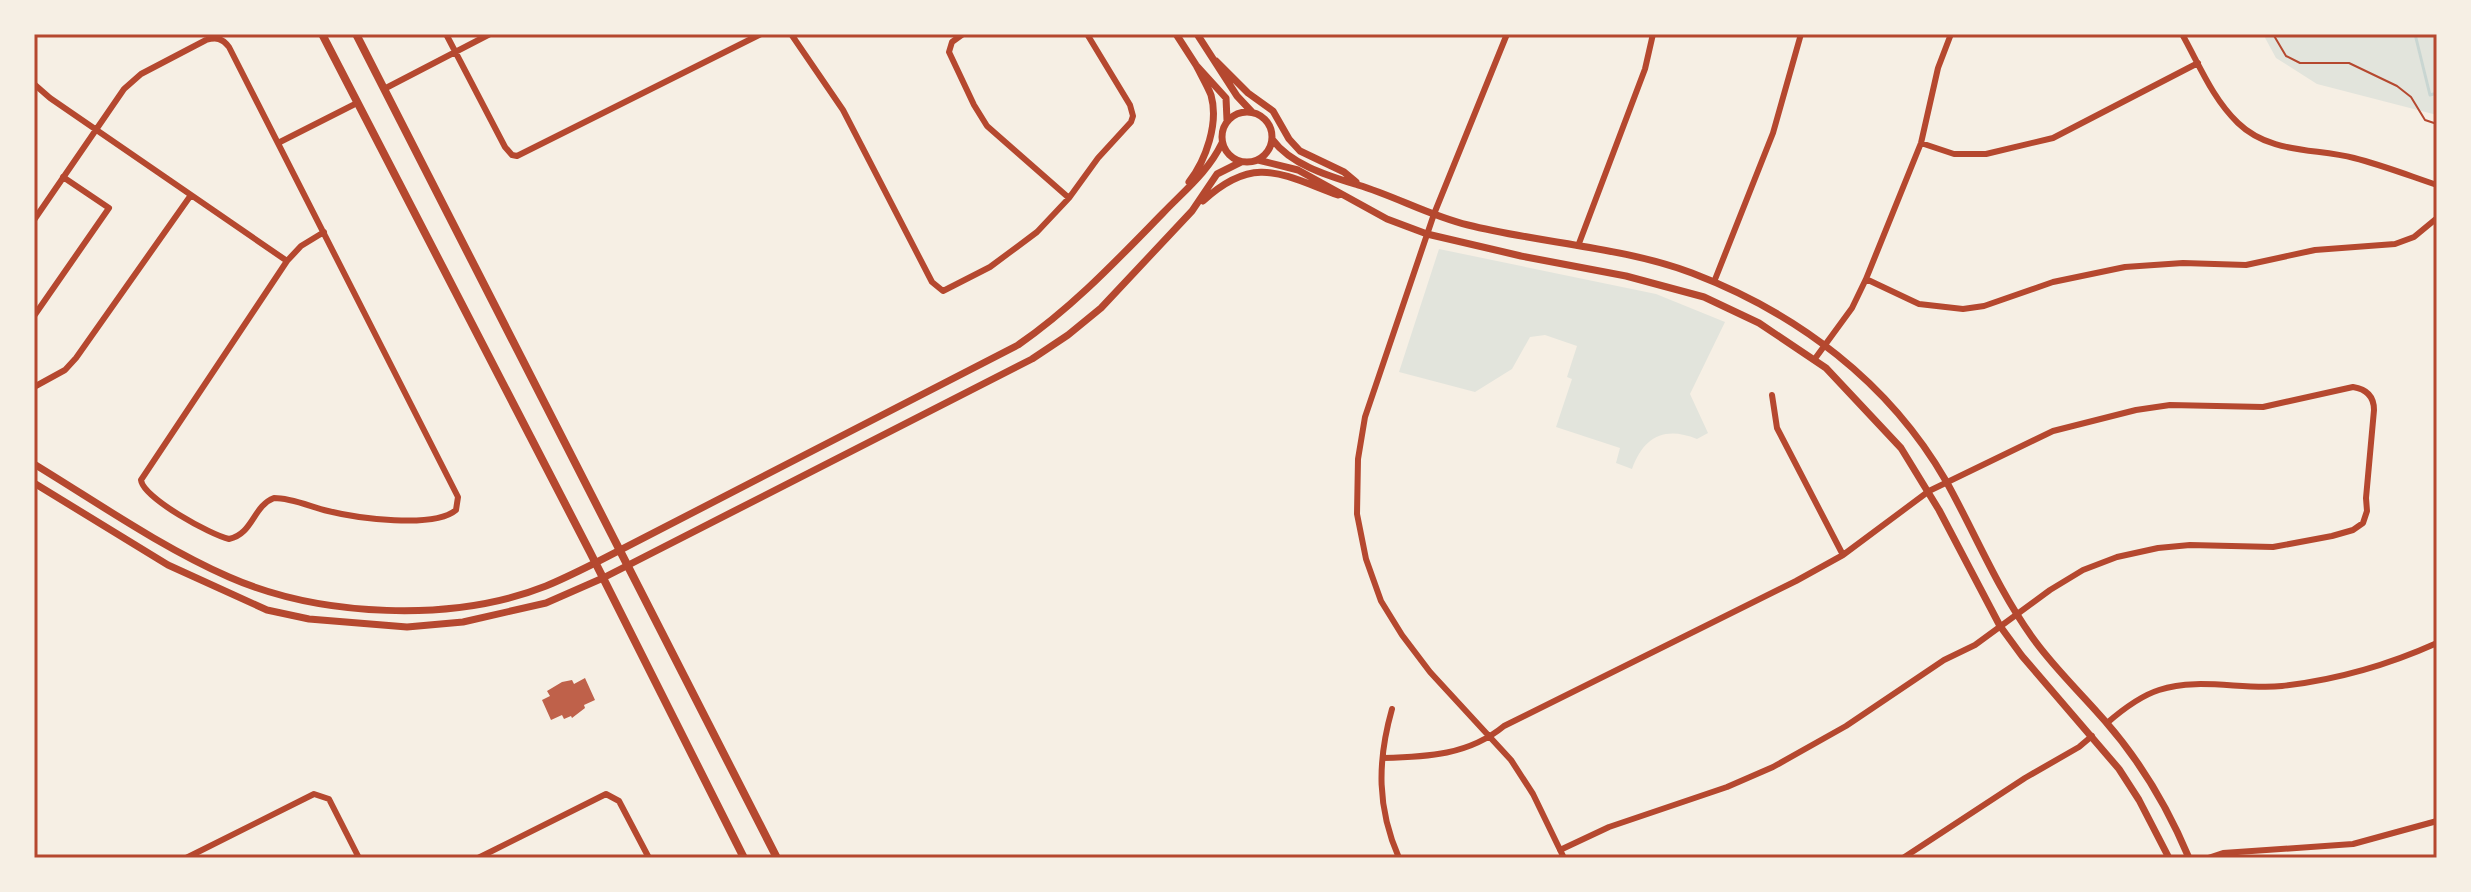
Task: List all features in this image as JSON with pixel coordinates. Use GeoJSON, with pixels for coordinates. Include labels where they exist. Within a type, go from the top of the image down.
{"type":"FeatureCollection","features":[{"type":"Feature","properties":{"kind":"main road"},"geometry":{"type":"LineString","coordinates":[[322,34],[744,858]]}},
{"type":"Feature","properties":{"kind":"main road"},"geometry":{"type":"LineString","coordinates":[[356,34],[777,858]]}},
{"type":"Feature","properties":{"kind":"street"},"geometry":{"type":"LineString","coordinates":[[446,34],[512,155],[523,154],[761,34]]}},
{"type":"Feature","properties":{"kind":"street"},"geometry":{"type":"LineString","coordinates":[[384,89],[490,34]]}},
{"type":"Feature","properties":{"kind":"street"},"geometry":{"type":"LineString","coordinates":[[791,34],[843,110],[932,282],[939,289],[948,290],[990,267],[1037,232],[1128,127],[1133,116],[1130,105],[1087,34]]}},
{"type":"Feature","properties":{"kind":"street"},"geometry":{"type":"LineString","coordinates":[[963,34],[949,47],[950,58],[987,126],[1069,198]]}},
{"type":"Feature","properties":{"kind":"street"},"geometry":{"type":"LineString","coordinates":[[1176,34],[1196,65],[1212,100],[1210,136],[1198,169],[1178,198]]}},
{"type":"Feature","properties":{"kind":"street"},"geometry":{"type":"LineString","coordinates":[[1197,34],[1237,96],[1252,112],[1269,123],[1272,139],[1267,153],[1258,160]]}},
{"type":"Feature","properties":{"kind":"street"},"geometry":{"type":"LineString","coordinates":[[1507,34],[1434,214],[1365,417],[1358,459],[1357,514],[1366,559],[1383,603],[1402,635],[1428,670],[1522,775],[1564,858]]}},
{"type":"Feature","properties":{"kind":"street"},"geometry":{"type":"LineString","coordinates":[[1578,246],[1645,69],[1653,34]]}},
{"type":"Feature","properties":{"kind":"street"},"geometry":{"type":"LineString","coordinates":[[1714,282],[1773,133],[1801,34]]}},
{"type":"Feature","properties":{"kind":"street"},"geometry":{"type":"LineString","coordinates":[[1814,360],[1852,308],[1866,279],[1921,143],[1938,68],[1951,34]]}},
{"type":"Feature","properties":{"kind":"street"},"geometry":{"type":"LineString","coordinates":[[2182,34],[2223,108],[2255,135],[2282,147],[2353,158],[2437,185]]}},
{"type":"Feature","properties":{"kind":"street"},"geometry":{"type":"LineString","coordinates":[[34,220],[132,80],[206,40],[218,38],[229,47],[324,232],[458,497],[456,510],[445,517],[397,520],[349,515],[280,498],[270,499],[262,505],[245,532],[235,538],[222,537],[201,527],[145,491],[141,485],[142,476],[287,261],[301,246],[324,232]]}},
{"type":"Feature","properties":{"kind":"street"},"geometry":{"type":"LineString","coordinates":[[1216,61],[1252,97],[1273,111],[1289,139],[1300,151],[1344,172],[1360,185]]}},
{"type":"Feature","properties":{"kind":"street"},"geometry":{"type":"LineString","coordinates":[[1921,143],[1954,154],[1986,154],[2053,138],[2198,63]]}},
{"type":"Feature","properties":{"kind":"street"},"geometry":{"type":"LineString","coordinates":[[34,464],[166,545],[231,577],[283,596],[336,606],[397,610],[449,608],[544,587],[1018,345],[1072,305],[1208,169],[1222,143],[1222,132],[1227,122],[1226,98],[1196,65]]}},
{"type":"Feature","properties":{"kind":"street"},"geometry":{"type":"LineString","coordinates":[[34,84],[287,261]]}},
{"type":"Feature","properties":{"kind":"street"},"geometry":{"type":"LineString","coordinates":[[278,143],[357,103]]}},
{"type":"Feature","properties":{"kind":"street"},"geometry":{"type":"LineString","coordinates":[[1227,122],[1236,114],[1252,112]]}},
{"type":"Feature","properties":{"kind":"street"},"geometry":{"type":"LineString","coordinates":[[1272,139],[1290,156],[1338,180],[1360,185],[1464,225],[1578,246],[1689,272],[1769,307],[1838,354],[1887,401],[1921,442],[1946,481],[2016,615],[2055,667],[2107,723],[2156,789],[2189,858]]}},
{"type":"Feature","properties":{"kind":"street"},"geometry":{"type":"LineString","coordinates":[[1222,143],[1229,155],[1241,162]]}},
{"type":"Feature","properties":{"kind":"street"},"geometry":{"type":"LineString","coordinates":[[1192,211],[1217,174],[1241,162],[1258,160],[1298,170],[1332,187],[1347,199]]}},
{"type":"Feature","properties":{"kind":"street"},"geometry":{"type":"LineString","coordinates":[[34,483],[168,565],[223,593],[267,610],[309,619],[407,627],[463,622],[507,613],[546,603],[603,578],[1032,359],[1101,308],[1192,211],[1227,181],[1253,173],[1278,174],[1307,182],[1427,234],[1640,279],[1704,297],[1759,323],[1826,368],[1890,433],[1929,491],[2000,626],[2092,736],[2139,800],[2169,858]]}},
{"type":"Feature","properties":{"kind":"street"},"geometry":{"type":"LineString","coordinates":[[34,316],[109,208],[63,177]]}},
{"type":"Feature","properties":{"kind":"street"},"geometry":{"type":"LineString","coordinates":[[34,387],[65,370],[76,358],[191,195]]}},
{"type":"Feature","properties":{"kind":"street"},"geometry":{"type":"LineString","coordinates":[[1866,279],[1919,304],[1963,309],[1984,306],[2053,282],[2125,267],[2183,263],[2246,265],[2315,250],[2395,244],[2414,237],[2437,218]]}},
{"type":"Feature","properties":{"kind":"street"},"geometry":{"type":"LineString","coordinates":[[1383,758],[1447,754],[1489,739],[1504,726],[1843,555],[1929,491],[2033,439],[2103,416],[2170,405],[2263,407],[2343,388],[2362,389],[2369,394],[2374,410],[2366,517],[2353,530],[2273,547],[2190,545],[2158,548],[2117,557],[2083,570],[1975,645],[1916,677],[1846,726],[1773,767],[1693,799],[1609,827],[1560,850]]}},
{"type":"Feature","properties":{"kind":"street"},"geometry":{"type":"LineString","coordinates":[[1772,395],[1777,428],[1843,555]]}},
{"type":"Feature","properties":{"kind":"street"},"geometry":{"type":"LineString","coordinates":[[223,593],[231,577]]}},
{"type":"Feature","properties":{"kind":"street"},"geometry":{"type":"LineString","coordinates":[[2107,723],[2123,710],[2160,690],[2196,685],[2279,686],[2345,676],[2403,658],[2437,643]]}},
{"type":"Feature","properties":{"kind":"street"},"geometry":{"type":"LineString","coordinates":[[1392,709],[1385,733],[1381,808],[1399,858]]}},
{"type":"Feature","properties":{"kind":"street"},"geometry":{"type":"LineString","coordinates":[[1903,858],[2092,736]]}},
{"type":"Feature","properties":{"kind":"street"},"geometry":{"type":"LineString","coordinates":[[186,858],[309,795],[320,794],[329,799],[359,858]]}},
{"type":"Feature","properties":{"kind":"street"},"geometry":{"type":"LineString","coordinates":[[478,858],[601,795],[611,795],[619,801],[649,858]]}},
{"type":"Feature","properties":{"kind":"street"},"geometry":{"type":"LineString","coordinates":[[2208,858],[2223,853],[2353,844],[2437,821]]}},
{"type":"Feature","properties":{"kind":"path"},"geometry":{"type":"LineString","coordinates":[[2273,34],[2286,56],[2300,63],[2349,63],[2397,86],[2411,97],[2425,120],[2437,124]]}},
{"type":"Feature","properties":{"kind":"shaded area"},"geometry":{"type":"Polygon","coordinates":[[[2263,34],[2437,34],[2437,115],[2317,84],[2276,58],[2263,34]]]}},
{"type":"Feature","properties":{"kind":"shaded area"},"geometry":{"type":"Polygon","coordinates":[[[1439,249],[1656,294],[1725,322],[1690,394],[1708,433],[1697,439],[1675,434],[1657,437],[1643,449],[1632,469],[1616,463],[1620,448],[1556,427],[1572,379],[1567,377],[1577,346],[1545,335],[1530,337],[1512,369],[1475,392],[1399,372],[1439,249]]]}},
{"type":"Feature","properties":{"kind":"building"},"geometry":{"type":"Polygon","coordinates":[[[585,678],[595,700],[584,705],[585,708],[572,718],[564,719],[562,715],[551,720],[542,700],[550,696],[547,691],[562,682],[572,680],[574,684],[585,678]]]}},
{"type":"Feature","properties":{"kind":"waterway"},"geometry":{"type":"LineString","coordinates":[[2415,34],[2430,95],[2437,93]]}}]}
